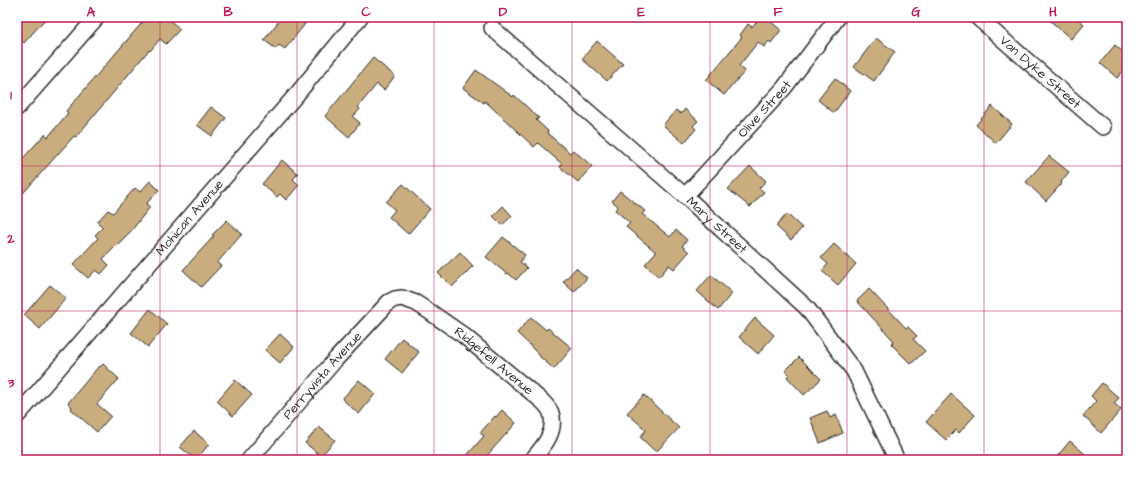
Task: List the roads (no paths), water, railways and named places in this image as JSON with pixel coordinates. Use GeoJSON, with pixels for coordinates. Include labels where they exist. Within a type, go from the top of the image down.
{"type":"FeatureCollection","features":[{"type":"Feature","properties":{"kind":"street"},"geometry":{"type":"LineString","coordinates":[[17,108],[96,17]]}},
{"type":"Feature","properties":{"kind":"street","name":"Mohican Avenue"},"geometry":{"type":"LineString","coordinates":[[17,416],[297,94],[360,17]]}},
{"type":"Feature","properties":{"kind":"street","name":"Olive Street"},"geometry":{"type":"LineString","coordinates":[[685,196],[784,88],[838,17]]}},
{"type":"Feature","properties":{"kind":"street","name":"Van Dyke Street"},"geometry":{"type":"LineString","coordinates":[[977,17],[1103,127]]}},
{"type":"Feature","properties":{"kind":"street","name":"Mary Street"},"geometry":{"type":"LineString","coordinates":[[492,28],[685,196],[807,308],[854,371],[897,460]]}},
{"type":"Feature","properties":{"kind":"street","name":"Perryvista Avenue"},"geometry":{"type":"LineString","coordinates":[[249,460],[336,360],[389,302],[395,298],[402,298]]}},
{"type":"Feature","properties":{"kind":"street","name":"Ridgefell Avenue"},"geometry":{"type":"LineString","coordinates":[[402,298],[416,303],[463,335],[542,400],[551,412],[551,434],[544,446],[532,460]]}}]}
